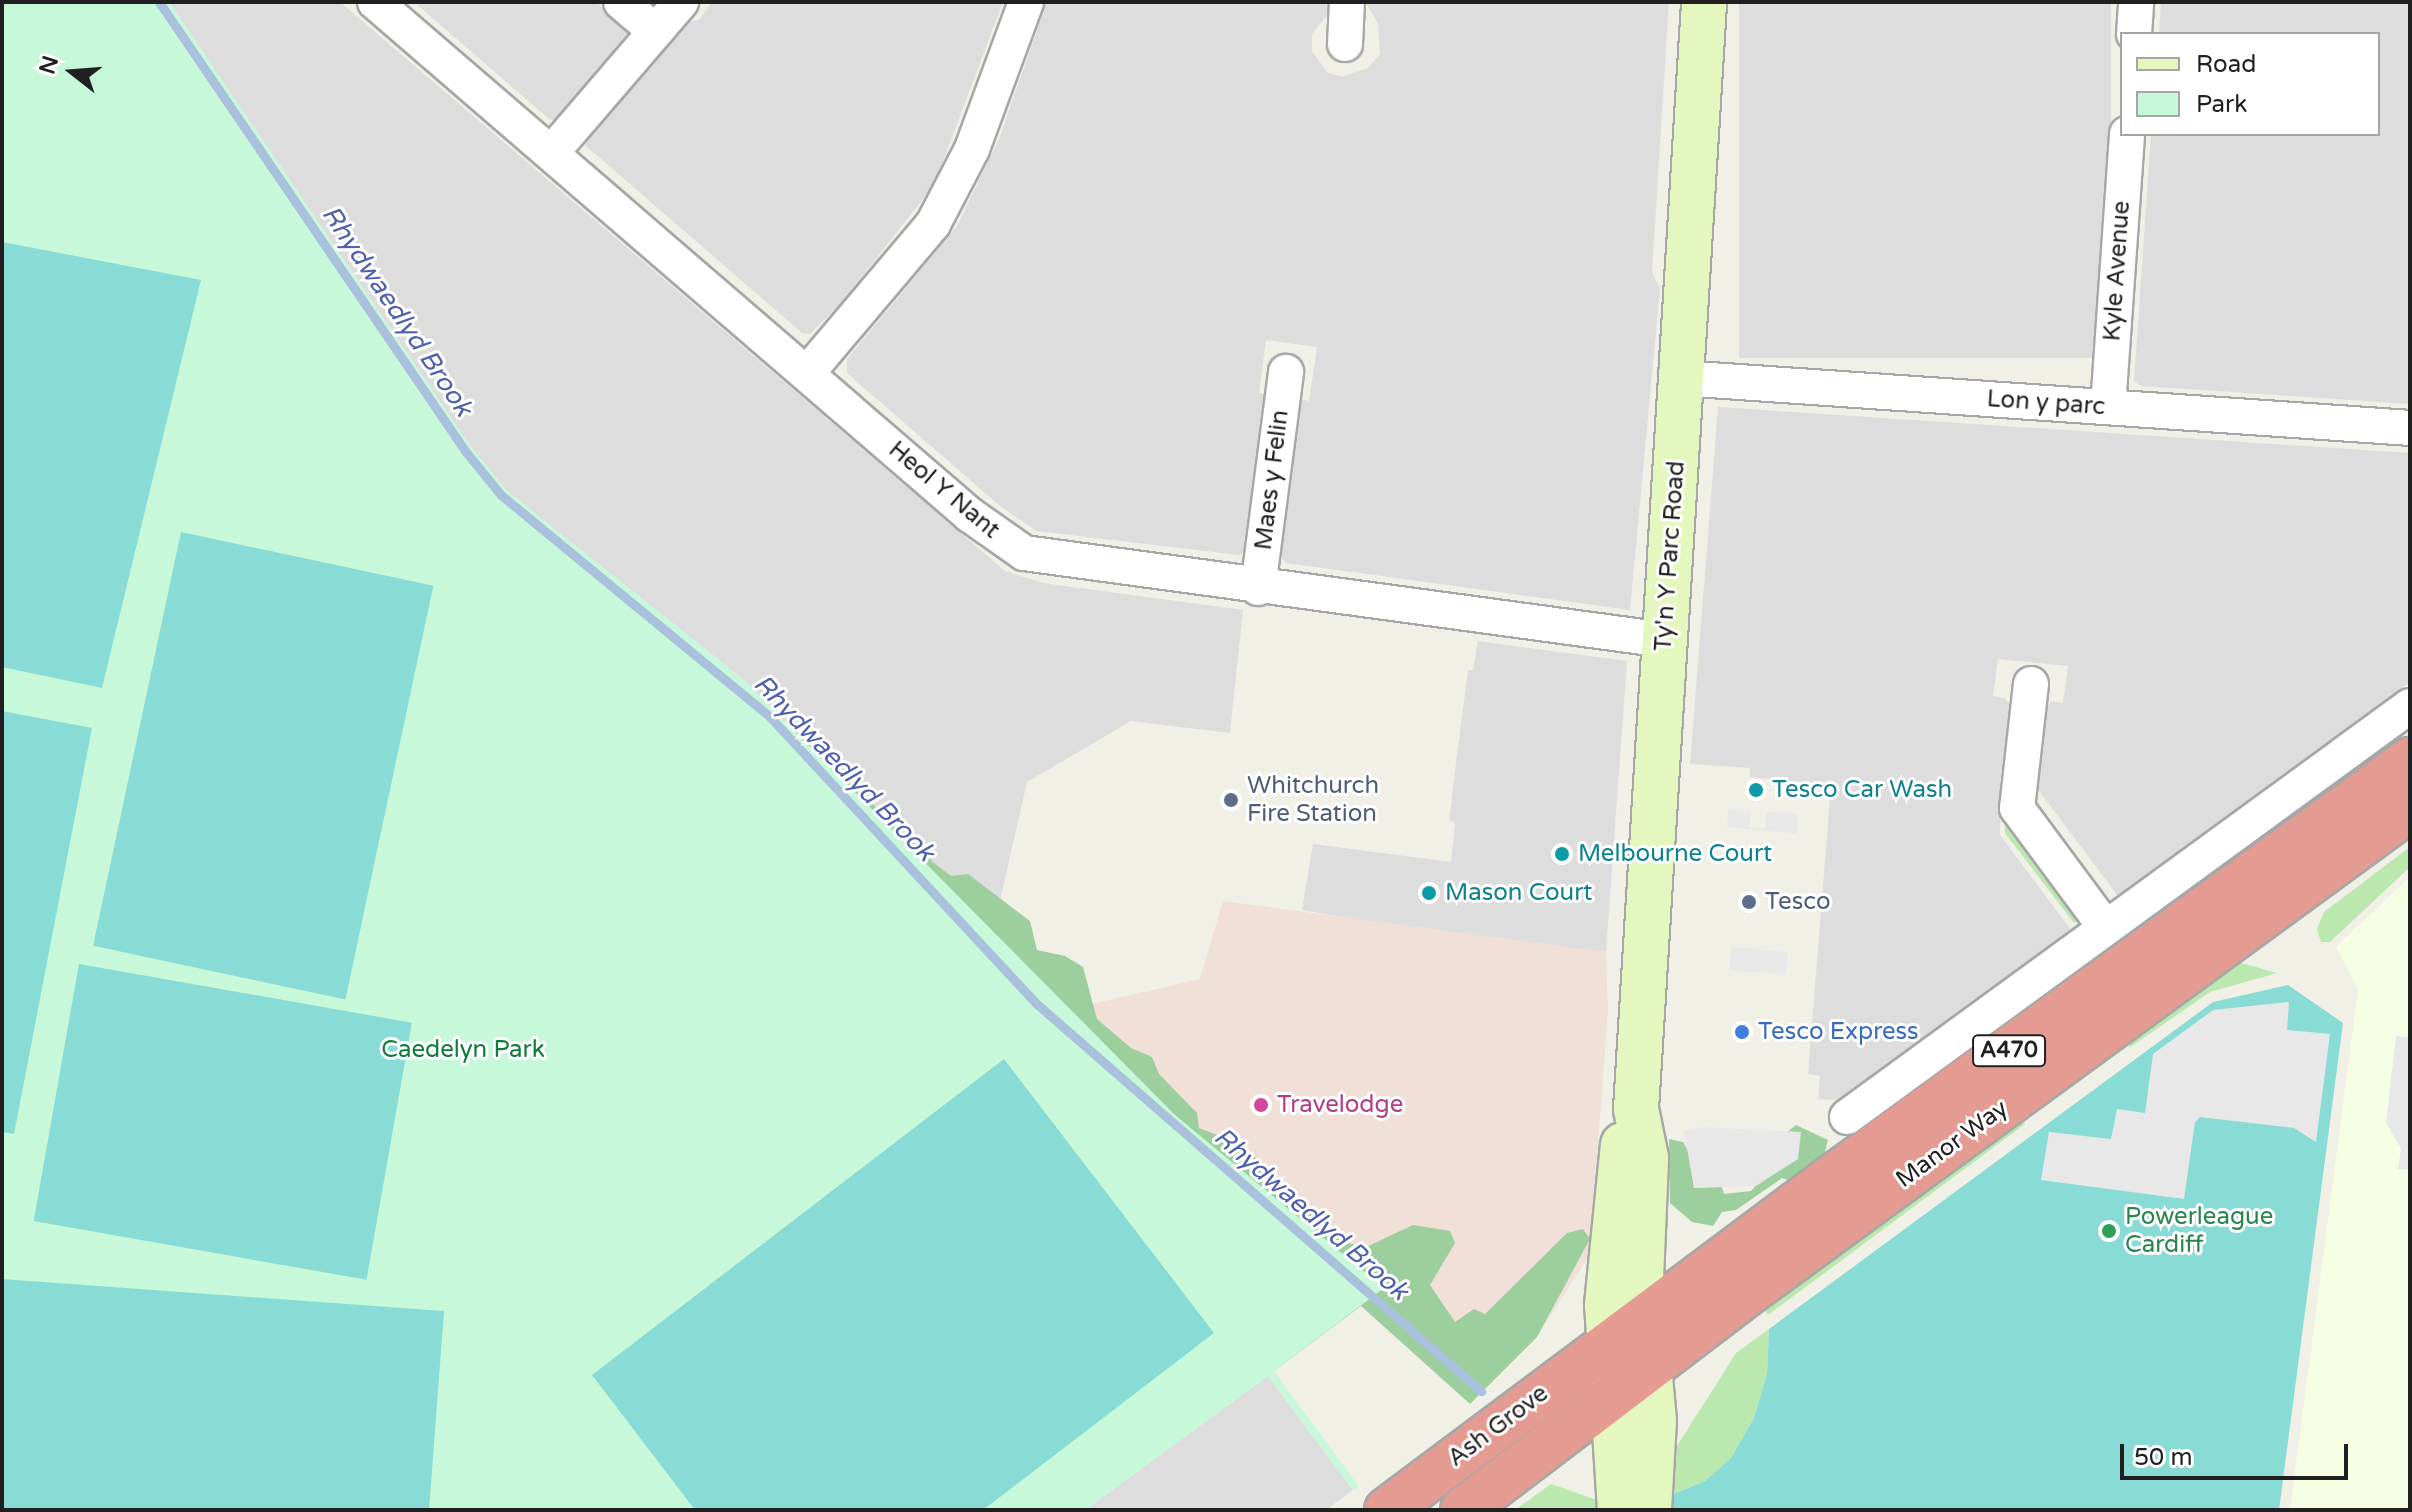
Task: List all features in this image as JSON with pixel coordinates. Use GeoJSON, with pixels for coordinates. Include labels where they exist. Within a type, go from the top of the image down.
{"type":"FeatureCollection","features":[{"type":"Feature","properties":{"kind":"highway","name":"Manor Way"},"geometry":{"type":"LineString","coordinates":[[1629,1357],[1876,1145],[2410,760]]}},
{"type":"Feature","properties":{"kind":"highway","name":"Manor Way"},"geometry":{"type":"LineString","coordinates":[[1629,1357],[2410,809]]}},
{"type":"Feature","properties":{"kind":"highway","name":"Ash Grove"},"geometry":{"type":"LineString","coordinates":[[1387,1510],[1629,1357]]}},
{"type":"Feature","properties":{"kind":"highway","name":"Ash Grove"},"geometry":{"type":"LineString","coordinates":[[1463,1510],[1629,1357]]}},
{"type":"Feature","properties":{"kind":"street","name":"Heol Y Nant"},"geometry":{"type":"LineString","coordinates":[[375,2],[808,372],[970,515],[1024,553],[1258,588],[1665,640]]}},
{"type":"Feature","properties":{"kind":"street"},"geometry":{"type":"LineString","coordinates":[[621,2],[655,31]]}},
{"type":"Feature","properties":{"kind":"street"},"geometry":{"type":"LineString","coordinates":[[552,152],[681,2]]}},
{"type":"Feature","properties":{"kind":"street"},"geometry":{"type":"LineString","coordinates":[[808,372],[933,224],[972,149],[1026,2]]}},
{"type":"Feature","properties":{"kind":"street"},"geometry":{"type":"LineString","coordinates":[[1345,44],[1347,2]]}},
{"type":"Feature","properties":{"kind":"street","name":"Ty'n Y Parc Road"},"geometry":{"type":"LineString","coordinates":[[1629,1357],[1607,1305],[1619,1156],[1636,1109],[1704,2]]}},
{"type":"Feature","properties":{"kind":"street"},"geometry":{"type":"LineString","coordinates":[[2134,32],[2136,2]]}},
{"type":"Feature","properties":{"kind":"street","name":"Kyle Avenue"},"geometry":{"type":"LineString","coordinates":[[2108,407],[2127,136]]}},
{"type":"Feature","properties":{"kind":"street","name":"Maes y Felin"},"geometry":{"type":"LineString","coordinates":[[1258,588],[1286,372]]}},
{"type":"Feature","properties":{"kind":"street","name":"Lon y parc"},"geometry":{"type":"LineString","coordinates":[[1681,378],[2410,428]]}},
{"type":"Feature","properties":{"kind":"street"},"geometry":{"type":"LineString","coordinates":[[2031,684],[2017,808],[2105,927]]}},
{"type":"Feature","properties":{"kind":"street"},"geometry":{"type":"LineString","coordinates":[[1847,1117],[2410,706]]}},
{"type":"Feature","properties":{"kind":"street"},"geometry":{"type":"LineString","coordinates":[[1620,1510],[1629,1357]]}},
{"type":"Feature","properties":{"kind":"street"},"geometry":{"type":"LineString","coordinates":[[1629,1357],[1654,1421],[1649,1510]]}},
{"type":"Feature","properties":{"kind":"shaded area"},"geometry":{"type":"Polygon","coordinates":[[[169,2],[340,2],[1005,571],[1043,583],[1243,610],[1230,733],[1131,721],[1027,782],[992,936],[744,680],[506,490],[466,440],[169,2]]]}},
{"type":"Feature","properties":{"kind":"shaded area"},"geometry":{"type":"Polygon","coordinates":[[[414,2],[596,2],[634,35],[557,121],[549,119],[414,2]]]}},
{"type":"Feature","properties":{"kind":"shaded area"},"geometry":{"type":"Polygon","coordinates":[[[712,2],[1003,2],[934,185],[841,303],[810,334],[802,333],[586,146],[586,134],[684,22],[699,20],[712,2]]]}},
{"type":"Feature","properties":{"kind":"shaded area"},"geometry":{"type":"Polygon","coordinates":[[[1047,2],[1330,2],[1329,13],[1312,34],[1312,51],[1327,72],[1342,77],[1368,68],[1380,54],[1378,23],[1365,2],[1669,2],[1652,272],[1660,289],[1630,610],[1286,563],[1277,551],[1294,398],[1309,401],[1317,347],[1266,340],[1259,393],[1269,394],[1248,551],[1239,555],[1036,531],[1000,506],[847,373],[847,359],[957,226],[999,139],[1047,2]]]}},
{"type":"Feature","properties":{"kind":"shaded area"},"geometry":{"type":"Polygon","coordinates":[[[1739,2],[2111,2],[2111,358],[1739,358],[1739,2]]]}},
{"type":"Feature","properties":{"kind":"shaded area"},"geometry":{"type":"Polygon","coordinates":[[[2161,2],[2410,2],[2410,404],[2141,386],[2134,381],[2151,136],[2380,136],[2380,32],[2159,32],[2161,2]]]}},
{"type":"Feature","properties":{"kind":"shaded area"},"geometry":{"type":"Polygon","coordinates":[[[2,242],[201,280],[102,688],[2,667],[2,242]]]}},
{"type":"Feature","properties":{"kind":"shaded area"},"geometry":{"type":"Polygon","coordinates":[[[1718,407],[2410,453],[2410,682],[2118,896],[2033,783],[2044,709],[2051,701],[2063,703],[2068,666],[1998,659],[1993,696],[2005,698],[2011,707],[2000,780],[2000,835],[2071,930],[1840,1100],[1818,1099],[1820,1076],[1808,1074],[1831,785],[1750,777],[1750,768],[1690,764],[1718,407]]]}},
{"type":"Feature","properties":{"kind":"shaded area"},"geometry":{"type":"Polygon","coordinates":[[[181,532],[433,586],[345,999],[93,946],[181,532]]]}},
{"type":"Feature","properties":{"kind":"shaded area"},"geometry":{"type":"Polygon","coordinates":[[[1478,641],[1627,661],[1606,952],[1444,935],[1302,910],[1313,844],[1451,862],[1455,823],[1449,821],[1458,747],[1468,670],[1473,670],[1478,641]]]}},
{"type":"Feature","properties":{"kind":"shaded area"},"geometry":{"type":"Polygon","coordinates":[[[2,711],[92,728],[14,1134],[2,1132],[2,711]]]}},
{"type":"Feature","properties":{"kind":"shaded area"},"geometry":{"type":"Polygon","coordinates":[[[1728,809],[1751,811],[1750,827],[1765,828],[1767,812],[1798,814],[1797,834],[1727,827],[1728,809]]]}},
{"type":"Feature","properties":{"kind":"shaded area"},"geometry":{"type":"Polygon","coordinates":[[[2410,877],[2410,1510],[2290,1510],[2358,990],[2336,947],[2410,877]]]}},
{"type":"Feature","properties":{"kind":"shaded area"},"geometry":{"type":"Polygon","coordinates":[[[1223,901],[1606,952],[1608,1009],[1590,1254],[1537,1337],[1494,1380],[1175,1115],[1066,1010],[1200,979],[1223,901]]]}},
{"type":"Feature","properties":{"kind":"shaded area"},"geometry":{"type":"Polygon","coordinates":[[[1731,947],[1788,952],[1786,975],[1729,970],[1731,947]]]}},
{"type":"Feature","properties":{"kind":"shaded area"},"geometry":{"type":"Polygon","coordinates":[[[79,964],[412,1023],[367,1280],[34,1221],[79,964]]]}},
{"type":"Feature","properties":{"kind":"shaded area","name":"Powerleague Cardiff"},"geometry":{"type":"Polygon","coordinates":[[[2288,985],[2343,1023],[2279,1510],[1673,1510],[1674,1494],[1705,1481],[1731,1458],[1754,1418],[1767,1374],[1769,1329],[2213,1002],[2288,985]]]}},
{"type":"Feature","properties":{"kind":"shaded area"},"geometry":{"type":"Polygon","coordinates":[[[2289,1002],[2287,1030],[2330,1034],[2316,1142],[2294,1128],[2200,1117],[2195,1122],[2184,1199],[2041,1180],[2049,1132],[2111,1139],[2117,1109],[2145,1113],[2153,1054],[2213,1010],[2289,1002]]]}},
{"type":"Feature","properties":{"kind":"shaded area"},"geometry":{"type":"Polygon","coordinates":[[[2396,1036],[2410,1037],[2410,1170],[2398,1169],[2401,1149],[2386,1123],[2396,1036]]]}},
{"type":"Feature","properties":{"kind":"shaded area"},"geometry":{"type":"Polygon","coordinates":[[[1004,1059],[1214,1333],[983,1510],[695,1510],[592,1375],[1004,1059]]]}},
{"type":"Feature","properties":{"kind":"shaded area"},"geometry":{"type":"Polygon","coordinates":[[[1704,1127],[1801,1132],[1798,1159],[1756,1186],[1694,1188],[1684,1131],[1704,1127]]]}},
{"type":"Feature","properties":{"kind":"shaded area"},"geometry":{"type":"Polygon","coordinates":[[[2,1279],[444,1311],[429,1510],[2,1510],[2,1279]]]}},
{"type":"Feature","properties":{"kind":"shaded area"},"geometry":{"type":"Polygon","coordinates":[[[1268,1376],[1353,1490],[1326,1510],[1085,1510],[1268,1376]]]}},
{"type":"Feature","properties":{"kind":"green space","name":"Caedelyn Park"},"geometry":{"type":"Polygon","coordinates":[[[2,2],[169,2],[466,440],[506,490],[744,680],[1175,1115],[1384,1288],[1274,1371],[1359,1487],[1353,1490],[1268,1376],[1085,1510],[2,1510],[2,2]]]}},
{"type":"Feature","properties":{"kind":"green space"},"geometry":{"type":"Polygon","coordinates":[[[790,725],[934,863],[951,876],[968,874],[1030,921],[1037,950],[1065,956],[1083,967],[1097,1019],[1131,1048],[1152,1057],[1159,1074],[1197,1113],[1199,1128],[1232,1141],[1259,1160],[1343,1241],[1364,1248],[1413,1225],[1450,1231],[1455,1243],[1430,1285],[1455,1322],[1474,1309],[1485,1314],[1567,1233],[1583,1229],[1590,1239],[1537,1337],[1470,1404],[1361,1306],[1274,1371],[790,725]]]}},
{"type":"Feature","properties":{"kind":"green space"},"geometry":{"type":"Polygon","coordinates":[[[2004,807],[2082,917],[2074,923],[2005,833],[2004,807]]]}},
{"type":"Feature","properties":{"kind":"green space"},"geometry":{"type":"Polygon","coordinates":[[[2410,847],[2410,867],[2330,942],[2321,942],[2317,929],[2324,912],[2410,847]]]}},
{"type":"Feature","properties":{"kind":"green space"},"geometry":{"type":"Polygon","coordinates":[[[2238,962],[2277,973],[2210,992],[2129,1048],[2135,1029],[2238,962]]]}},
{"type":"Feature","properties":{"kind":"green space"},"geometry":{"type":"Polygon","coordinates":[[[2022,1119],[2025,1124],[1768,1315],[1762,1305],[2022,1119]]]}},
{"type":"Feature","properties":{"kind":"green space"},"geometry":{"type":"Polygon","coordinates":[[[1796,1125],[1828,1140],[1821,1167],[1794,1182],[1782,1178],[1736,1210],[1722,1212],[1713,1226],[1692,1222],[1670,1203],[1669,1139],[1683,1142],[1701,1174],[1721,1185],[1724,1194],[1751,1191],[1775,1164],[1782,1136],[1796,1125]]]}},
{"type":"Feature","properties":{"kind":"green space"},"geometry":{"type":"Polygon","coordinates":[[[1769,1329],[1767,1374],[1754,1418],[1731,1458],[1705,1481],[1674,1494],[1677,1446],[1736,1353],[1769,1329]]]}},
{"type":"Feature","properties":{"kind":"green space"},"geometry":{"type":"Polygon","coordinates":[[[1551,1484],[1597,1500],[1599,1510],[1515,1510],[1551,1484]]]}},
{"type":"Feature","properties":{"kind":"waterway","name":"Rhydwaedlyd Brook"},"geometry":{"type":"LineString","coordinates":[[159,2],[466,452],[501,495],[770,717],[1038,1005],[1481,1391]]}},
{"type":"Feature","properties":{"kind":"place","name":"Tesco Car Wash"},"geometry":{"type":"Point","coordinates":[1756,790]}},
{"type":"Feature","properties":{"kind":"place","name":"Whitchurch Fire Station"},"geometry":{"type":"Point","coordinates":[1231,800]}},
{"type":"Feature","properties":{"kind":"place","name":"Melbourne Court"},"geometry":{"type":"Point","coordinates":[1562,854]}},
{"type":"Feature","properties":{"kind":"place","name":"Mason Court"},"geometry":{"type":"Point","coordinates":[1429,893]}},
{"type":"Feature","properties":{"kind":"place","name":"Tesco"},"geometry":{"type":"Point","coordinates":[1749,902]}},
{"type":"Feature","properties":{"kind":"place","name":"Tesco Express"},"geometry":{"type":"Point","coordinates":[1742,1032]}},
{"type":"Feature","properties":{"kind":"place","name":"Travelodge"},"geometry":{"type":"Point","coordinates":[1261,1105]}},
{"type":"Feature","properties":{"kind":"place","name":"Powerleague Cardiff"},"geometry":{"type":"Point","coordinates":[2109,1231]}}]}
